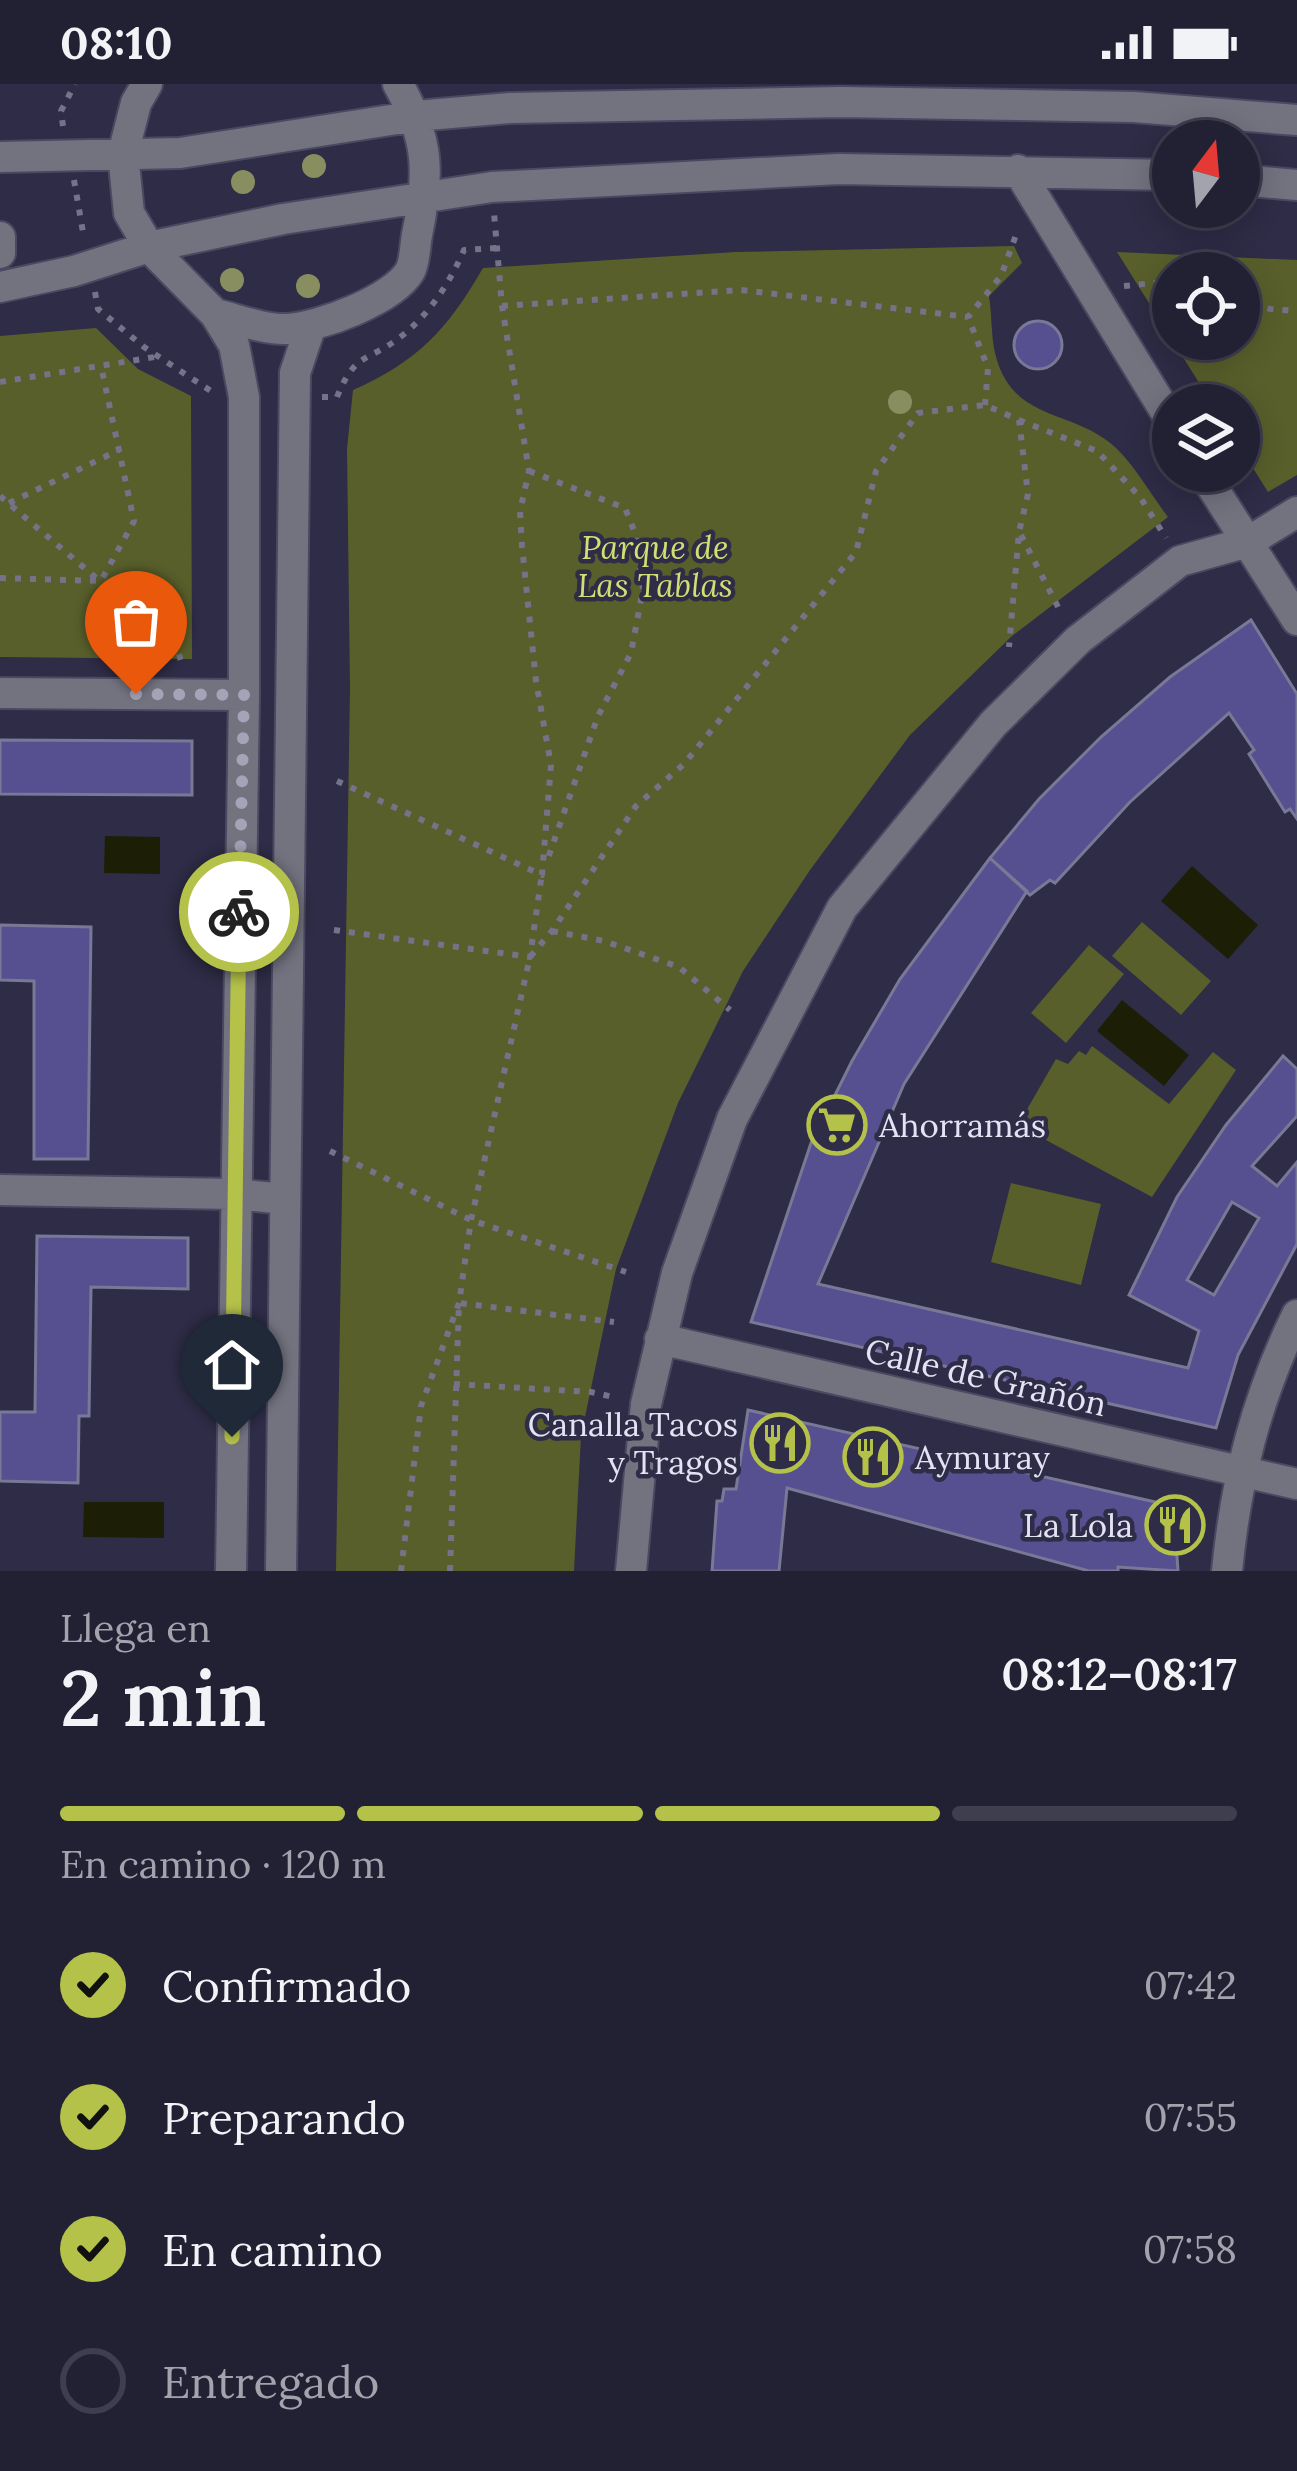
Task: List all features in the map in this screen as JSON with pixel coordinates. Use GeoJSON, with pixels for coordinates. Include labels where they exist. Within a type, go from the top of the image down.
{"type":"FeatureCollection","features":[{"type":"Feature","properties":{"kind":"street"},"geometry":{"type":"LineString","coordinates":[[147,84],[136,103],[123,154],[129,213],[149,247],[214,314],[234,345],[244,397],[231,1571]]}},
{"type":"Feature","properties":{"kind":"street"},"geometry":{"type":"LineString","coordinates":[[214,314],[281,330],[311,326],[365,307],[410,271],[426,195],[427,158],[416,116],[398,84]]}},
{"type":"Feature","properties":{"kind":"street"},"geometry":{"type":"LineString","coordinates":[[0,158],[180,153],[416,116],[510,108],[841,101],[1134,107],[1297,120]]}},
{"type":"Feature","properties":{"kind":"street"},"geometry":{"type":"LineString","coordinates":[[0,287],[74,271],[149,247],[426,195],[602,179],[839,169],[1152,175]]}},
{"type":"Feature","properties":{"kind":"street"},"geometry":{"type":"LineString","coordinates":[[1018,170],[1152,390]]}},
{"type":"Feature","properties":{"kind":"street"},"geometry":{"type":"LineString","coordinates":[[1260,182],[1297,185]]}},
{"type":"Feature","properties":{"kind":"street"},"geometry":{"type":"LineString","coordinates":[[0,237],[0,254]]}},
{"type":"Feature","properties":{"kind":"street"},"geometry":{"type":"LineString","coordinates":[[281,1571],[295,373],[311,326]]}},
{"type":"Feature","properties":{"kind":"street"},"geometry":{"type":"LineString","coordinates":[[1216,492],[1297,620]]}},
{"type":"Feature","properties":{"kind":"street"},"geometry":{"type":"LineString","coordinates":[[631,1571],[646,1404],[677,1273],[732,1119],[842,908],[993,724],[1078,640],[1180,561],[1248,542],[1297,512]]}},
{"type":"Feature","properties":{"kind":"street"},"geometry":{"type":"LineString","coordinates":[[0,693],[244,695]]}},
{"type":"Feature","properties":{"kind":"street"},"geometry":{"type":"LineString","coordinates":[[0,1190],[285,1199]]}},
{"type":"Feature","properties":{"kind":"street"},"geometry":{"type":"LineString","coordinates":[[1227,1571],[1253,1418],[1297,1315]]}},
{"type":"Feature","properties":{"kind":"street","name":"Calle de Grañón"},"geometry":{"type":"LineString","coordinates":[[660,1339],[1297,1484]]}},
{"type":"Feature","properties":{"kind":"path"},"geometry":{"type":"LineString","coordinates":[[968,317],[1000,276],[1016,236]]}},
{"type":"Feature","properties":{"kind":"path"},"geometry":{"type":"LineString","coordinates":[[450,1571],[459,1303],[471,1220],[530,956],[550,765],[521,546],[520,511],[529,471],[496,248]]}},
{"type":"Feature","properties":{"kind":"path"},"geometry":{"type":"LineString","coordinates":[[1124,286],[1152,283]]}},
{"type":"Feature","properties":{"kind":"path"},"geometry":{"type":"LineString","coordinates":[[502,306],[741,290],[968,317]]}},
{"type":"Feature","properties":{"kind":"path"},"geometry":{"type":"LineString","coordinates":[[1260,306],[1297,311]]}},
{"type":"Feature","properties":{"kind":"path"},"geometry":{"type":"LineString","coordinates":[[968,317],[988,368],[985,405]]}},
{"type":"Feature","properties":{"kind":"path"},"geometry":{"type":"LineString","coordinates":[[0,382],[161,356]]}},
{"type":"Feature","properties":{"kind":"path"},"geometry":{"type":"LineString","coordinates":[[101,366],[134,521],[101,581]]}},
{"type":"Feature","properties":{"kind":"path"},"geometry":{"type":"LineString","coordinates":[[530,956],[552,931],[635,806],[684,764],[856,552],[876,471],[917,412],[985,405],[1097,452],[1139,497],[1160,528]]}},
{"type":"Feature","properties":{"kind":"path"},"geometry":{"type":"LineString","coordinates":[[1010,647],[1019,532],[1028,494],[1019,420]]}},
{"type":"Feature","properties":{"kind":"path"},"geometry":{"type":"LineString","coordinates":[[8,503],[119,450]]}},
{"type":"Feature","properties":{"kind":"path"},"geometry":{"type":"LineString","coordinates":[[529,471],[625,508],[635,533],[643,589],[631,653],[590,735],[542,875]]}},
{"type":"Feature","properties":{"kind":"path"},"geometry":{"type":"LineString","coordinates":[[0,496],[177,647],[182,665]]}},
{"type":"Feature","properties":{"kind":"path"},"geometry":{"type":"LineString","coordinates":[[1019,532],[1058,607]]}},
{"type":"Feature","properties":{"kind":"path"},"geometry":{"type":"LineString","coordinates":[[0,578],[101,581]]}},
{"type":"Feature","properties":{"kind":"path"},"geometry":{"type":"LineString","coordinates":[[337,781],[542,875]]}},
{"type":"Feature","properties":{"kind":"path"},"geometry":{"type":"LineString","coordinates":[[334,930],[530,956]]}},
{"type":"Feature","properties":{"kind":"path"},"geometry":{"type":"LineString","coordinates":[[552,931],[604,941],[679,968],[730,1010]]}},
{"type":"Feature","properties":{"kind":"path"},"geometry":{"type":"LineString","coordinates":[[330,1151],[471,1220],[626,1272]]}},
{"type":"Feature","properties":{"kind":"path"},"geometry":{"type":"LineString","coordinates":[[459,1303],[614,1322]]}},
{"type":"Feature","properties":{"kind":"path"},"geometry":{"type":"LineString","coordinates":[[401,1571],[421,1406],[459,1303]]}},
{"type":"Feature","properties":{"kind":"path"},"geometry":{"type":"LineString","coordinates":[[454,1384],[591,1392],[646,1404]]}},
{"type":"Feature","properties":{"kind":"green space","name":"Parque de Las Tablas"},"geometry":{"type":"Polygon","coordinates":[[[1014,246],[1022,263],[989,296],[994,346],[1003,376],[1030,404],[1082,426],[1116,448],[1168,517],[1012,636],[910,735],[810,870],[743,971],[678,1103],[616,1269],[581,1436],[574,1571],[336,1571],[350,688],[347,449],[353,390],[395,368],[429,341],[483,268],[736,252],[1014,246]]]}},
{"type":"Feature","properties":{"kind":"green space"},"geometry":{"type":"Polygon","coordinates":[[[1117,252],[1152,254],[1152,308],[1117,252]]]}},
{"type":"Feature","properties":{"kind":"green space"},"geometry":{"type":"Polygon","coordinates":[[[1260,258],[1297,260],[1297,475],[1268,492],[1260,479],[1260,384],[1200,384],[1185,360],[1260,360],[1260,258]]]}},
{"type":"Feature","properties":{"kind":"green space"},"geometry":{"type":"Polygon","coordinates":[[[96,328],[138,369],[191,396],[192,659],[0,657],[0,336],[96,328]]]}},
{"type":"Feature","properties":{"kind":"green space"},"geometry":{"type":"Polygon","coordinates":[[[1142,922],[1211,981],[1181,1015],[1112,956],[1142,922]]]}},
{"type":"Feature","properties":{"kind":"green space"},"geometry":{"type":"Polygon","coordinates":[[[1089,945],[1124,974],[1066,1043],[1031,1013],[1089,945]]]}},
{"type":"Feature","properties":{"kind":"green space"},"geometry":{"type":"Polygon","coordinates":[[[1092,1046],[1169,1104],[1213,1052],[1236,1070],[1152,1197],[1018,1125],[1056,1059],[1068,1064],[1079,1051],[1086,1055],[1092,1046]]]}},
{"type":"Feature","properties":{"kind":"green space"},"geometry":{"type":"Polygon","coordinates":[[[1011,1183],[1101,1204],[1081,1285],[991,1262],[1011,1183]]]}},
{"type":"Feature","properties":{"kind":"shaded area"},"geometry":{"type":"Polygon","coordinates":[[[105,836],[160,837],[160,874],[104,873],[105,836]]]}},
{"type":"Feature","properties":{"kind":"shaded area"},"geometry":{"type":"Polygon","coordinates":[[[1192,866],[1258,925],[1228,959],[1161,901],[1192,866]]]}},
{"type":"Feature","properties":{"kind":"shaded area"},"geometry":{"type":"Polygon","coordinates":[[[1122,1000],[1189,1055],[1164,1086],[1097,1031],[1122,1000]]]}},
{"type":"Feature","properties":{"kind":"shaded area"},"geometry":{"type":"Polygon","coordinates":[[[84,1502],[164,1502],[164,1538],[83,1537],[84,1502]]]}},
{"type":"Feature","properties":{"kind":"building"},"geometry":{"type":"Polygon","coordinates":[[[1038,321],[1055,328],[1062,345],[1055,362],[1038,369],[1021,362],[1014,345],[1021,328],[1038,321]]]}},
{"type":"Feature","properties":{"kind":"building"},"geometry":{"type":"Polygon","coordinates":[[[1251,620],[1297,694],[1297,819],[1290,809],[1285,812],[1229,713],[1130,802],[1055,883],[1050,880],[1030,895],[990,858],[1039,799],[1101,737],[1170,677],[1251,620]]]}},
{"type":"Feature","properties":{"kind":"building"},"geometry":{"type":"Polygon","coordinates":[[[0,740],[192,741],[192,795],[0,794],[0,740]]]}},
{"type":"Feature","properties":{"kind":"building"},"geometry":{"type":"Polygon","coordinates":[[[990,858],[1027,891],[904,1084],[818,1284],[1188,1368],[1199,1331],[1129,1295],[1177,1197],[1226,1125],[1283,1056],[1297,1069],[1297,1116],[1252,1166],[1277,1186],[1297,1162],[1297,1244],[1238,1355],[1216,1428],[751,1322],[811,1143],[900,979],[990,858]],[[1232,1202],[1187,1280],[1214,1295],[1259,1218],[1232,1202]]]}},
{"type":"Feature","properties":{"kind":"building"},"geometry":{"type":"Polygon","coordinates":[[[0,925],[91,927],[88,1159],[34,1159],[34,981],[0,980],[0,925]]]}},
{"type":"Feature","properties":{"kind":"building"},"geometry":{"type":"Polygon","coordinates":[[[37,1236],[188,1238],[188,1289],[91,1287],[89,1416],[79,1416],[78,1483],[0,1481],[0,1412],[35,1412],[37,1236]]]}},
{"type":"Feature","properties":{"kind":"building"},"geometry":{"type":"Polygon","coordinates":[[[748,1410],[1164,1504],[1163,1510],[1174,1512],[1178,1571],[1118,1567],[1118,1571],[1089,1571],[787,1488],[779,1571],[712,1571],[717,1501],[722,1501],[724,1489],[736,1489],[748,1410]]]}},
{"type":"Feature","properties":{"kind":"way so far"},"geometry":{"type":"LineString","coordinates":[[136,694],[244,695],[239,912]]}},
{"type":"Feature","properties":{"kind":"place","name":"Ahorramás"},"geometry":{"type":"Point","coordinates":[837,1125]}},
{"type":"Feature","properties":{"kind":"place","name":"Canalla Tacos y Tragos"},"geometry":{"type":"Point","coordinates":[780,1443]}},
{"type":"Feature","properties":{"kind":"place","name":"Aymuray"},"geometry":{"type":"Point","coordinates":[873,1457]}},
{"type":"Feature","properties":{"kind":"place","name":"La Lola"},"geometry":{"type":"Point","coordinates":[1175,1525]}},
{"type":"Feature","properties":{"kind":"route"},"geometry":{"type":"LineString","coordinates":[[232,1437],[239,912]]}}]}
